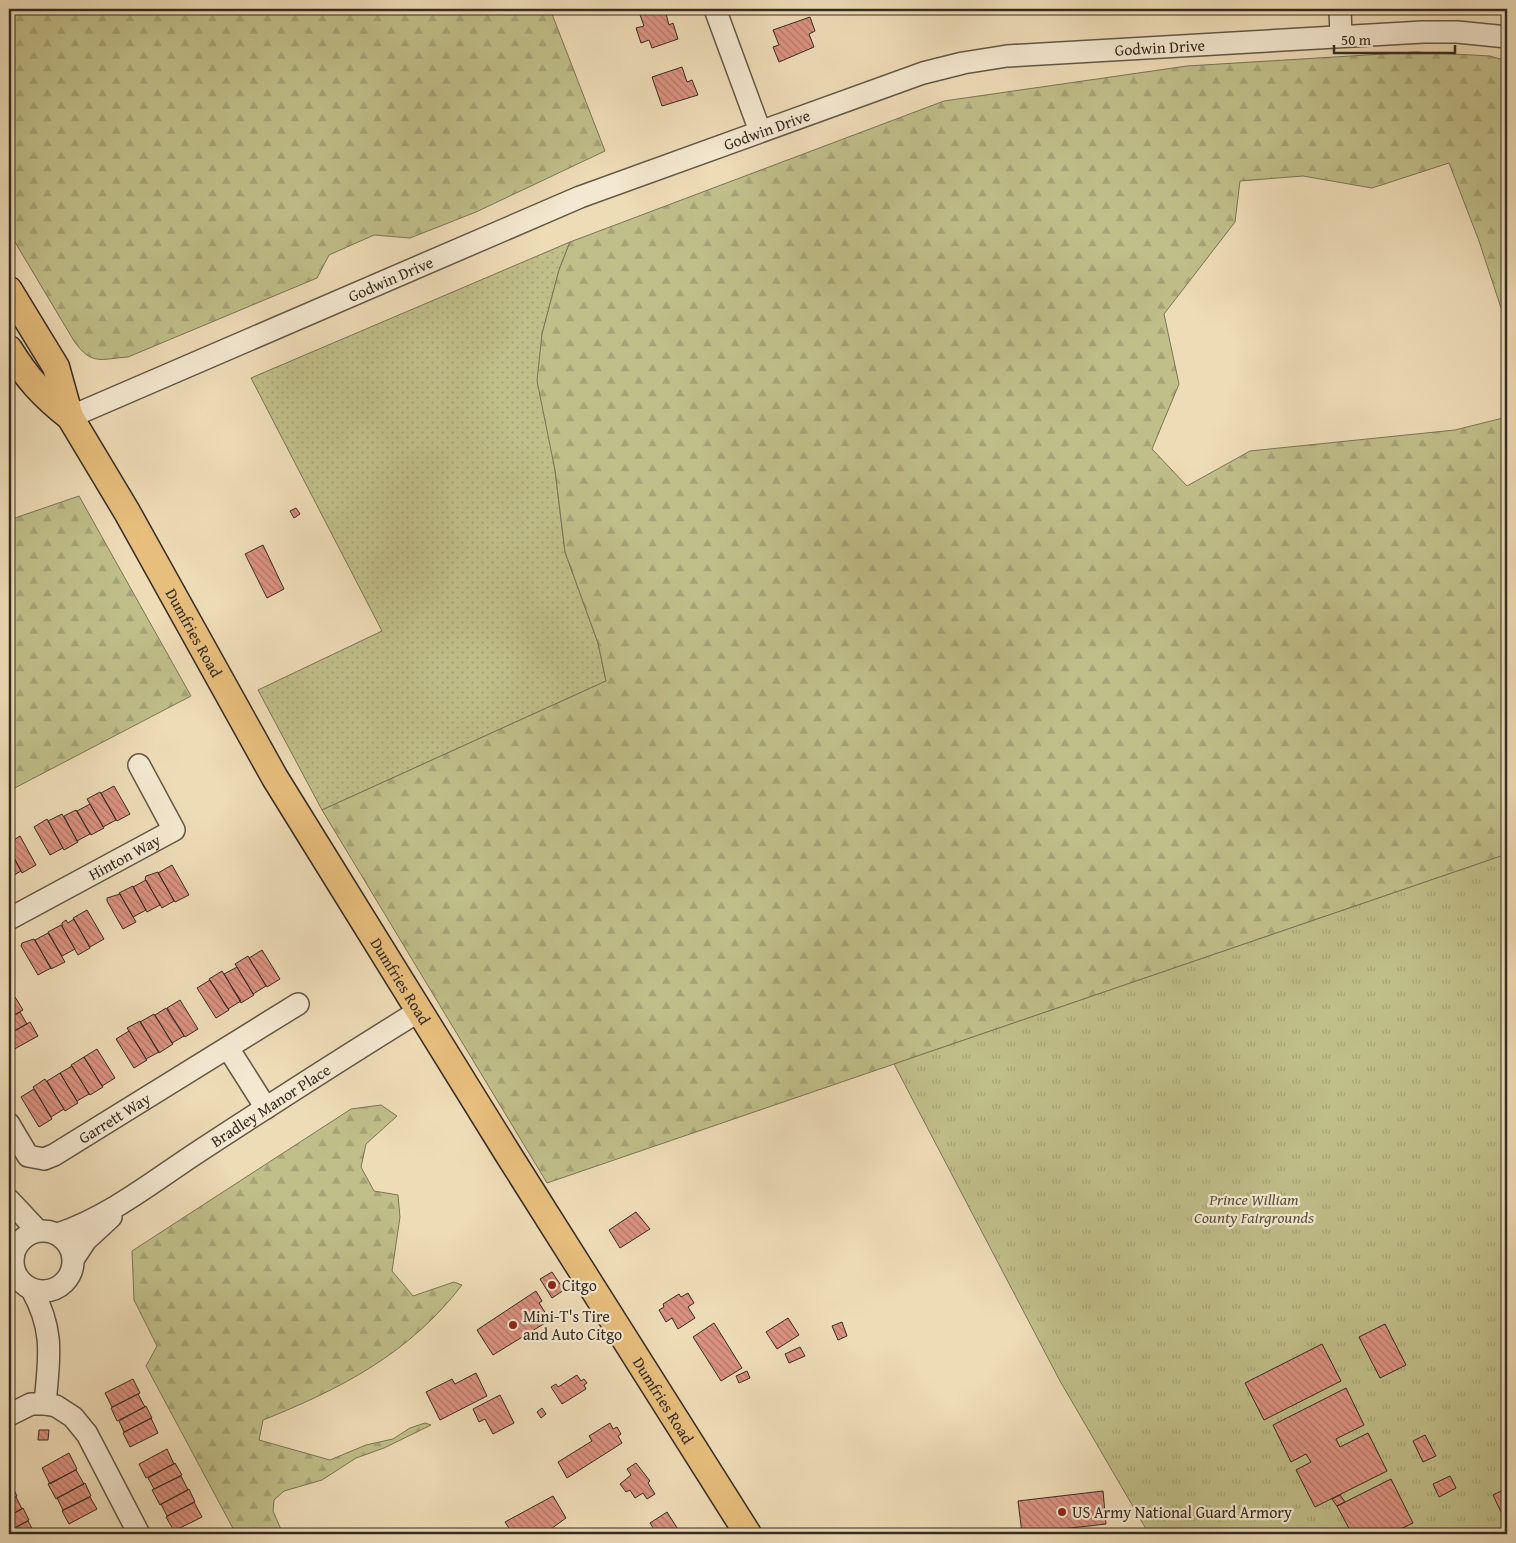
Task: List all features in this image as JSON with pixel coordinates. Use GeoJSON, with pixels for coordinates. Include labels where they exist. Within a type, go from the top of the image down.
{"type":"FeatureCollection","features":[{"type":"Feature","properties":{"kind":"main road","name":"Dumfries Road"},"geometry":{"type":"LineString","coordinates":[[9,290],[56,368],[70,417],[127,512],[275,778],[419,1011],[748,1534]]}},
{"type":"Feature","properties":{"kind":"main road","name":"Dumfries Road"},"geometry":{"type":"LineString","coordinates":[[9,350],[23,372],[44,397],[70,417]]}},
{"type":"Feature","properties":{"kind":"street"},"geometry":{"type":"LineString","coordinates":[[715,9],[760,131]]}},
{"type":"Feature","properties":{"kind":"street"},"geometry":{"type":"LineString","coordinates":[[1340,9],[1341,36]]}},
{"type":"Feature","properties":{"kind":"street","name":"Godwin Drive"},"geometry":{"type":"LineString","coordinates":[[70,417],[545,211],[893,82],[963,63],[1007,56],[1341,36],[1457,32],[1507,38]]}},
{"type":"Feature","properties":{"kind":"street","name":"Hinton Way"},"geometry":{"type":"LineString","coordinates":[[9,919],[174,830],[139,765]]}},
{"type":"Feature","properties":{"kind":"street","name":"Garrett Way"},"geometry":{"type":"LineString","coordinates":[[9,1124],[28,1156],[44,1159],[54,1155],[298,1004]]}},
{"type":"Feature","properties":{"kind":"street","name":"Bradley Manor Place"},"geometry":{"type":"LineString","coordinates":[[74,1258],[86,1240],[123,1204],[160,1177],[419,1011]]}},
{"type":"Feature","properties":{"kind":"street"},"geometry":{"type":"LineString","coordinates":[[228,1048],[266,1108]]}},
{"type":"Feature","properties":{"kind":"street"},"geometry":{"type":"LineString","coordinates":[[9,1200],[71,1249],[74,1258],[69,1278],[62,1285],[48,1291],[32,1290],[24,1285],[15,1273],[12,1258],[15,1248],[29,1234],[48,1232]]}},
{"type":"Feature","properties":{"kind":"street","name":"Bradley Manor Place"},"geometry":{"type":"LineString","coordinates":[[48,1232],[123,1204]]}},
{"type":"Feature","properties":{"kind":"street"},"geometry":{"type":"LineString","coordinates":[[9,1222],[15,1248]]}},
{"type":"Feature","properties":{"kind":"street"},"geometry":{"type":"LineString","coordinates":[[45,1404],[49,1335],[62,1285]]}},
{"type":"Feature","properties":{"kind":"street"},"geometry":{"type":"LineString","coordinates":[[32,1290],[43,1311],[49,1335]]}},
{"type":"Feature","properties":{"kind":"street"},"geometry":{"type":"LineString","coordinates":[[9,1414],[31,1404],[45,1404],[64,1410],[81,1425],[139,1534]]}},
{"type":"Feature","properties":{"kind":"green space"},"geometry":{"type":"Polygon","coordinates":[[[9,9],[550,9],[605,151],[476,212],[410,238],[374,235],[329,255],[317,278],[128,357],[92,358],[80,349],[74,341],[9,232],[9,9]]]}},
{"type":"Feature","properties":{"kind":"green space"},"geometry":{"type":"Polygon","coordinates":[[[1416,52],[1490,56],[1507,61],[1507,326],[1479,241],[1449,163],[1372,188],[1303,176],[1240,181],[1235,222],[1164,314],[1179,384],[1152,449],[1187,486],[1250,451],[1455,430],[1507,417],[1507,854],[547,1183],[322,810],[606,681],[598,643],[565,552],[555,470],[537,381],[542,334],[559,270],[570,242],[944,101],[1187,66],[1416,52]]]}},
{"type":"Feature","properties":{"kind":"green space"},"geometry":{"type":"Polygon","coordinates":[[[570,242],[559,270],[542,334],[565,552],[598,643],[606,681],[322,810],[258,690],[382,631],[251,378],[570,242]]]}},
{"type":"Feature","properties":{"kind":"green space"},"geometry":{"type":"Polygon","coordinates":[[[79,496],[191,696],[9,791],[9,520],[79,496]]]}},
{"type":"Feature","properties":{"kind":"green space","name":"Prince William County Fairgrounds"},"geometry":{"type":"Polygon","coordinates":[[[1507,854],[1507,1534],[1149,1534],[1060,1381],[894,1064],[1507,854]]]}},
{"type":"Feature","properties":{"kind":"green space"},"geometry":{"type":"Polygon","coordinates":[[[381,1105],[397,1116],[366,1144],[361,1167],[374,1191],[398,1195],[400,1217],[392,1271],[413,1296],[454,1282],[462,1285],[442,1309],[420,1330],[372,1366],[347,1382],[263,1420],[259,1440],[330,1460],[366,1445],[393,1439],[410,1428],[425,1423],[431,1425],[384,1448],[356,1458],[322,1480],[284,1491],[274,1500],[273,1511],[283,1534],[236,1534],[146,1366],[157,1346],[134,1300],[132,1251],[351,1109],[381,1105]]]}},
{"type":"Feature","properties":{"kind":"building"},"geometry":{"type":"Polygon","coordinates":[[[648,9],[665,10],[669,25],[673,23],[678,39],[652,48],[649,40],[641,43],[636,28],[644,26],[639,12],[648,9]]]}},
{"type":"Feature","properties":{"kind":"building"},"geometry":{"type":"Polygon","coordinates":[[[810,17],[815,31],[809,34],[814,47],[779,62],[773,47],[779,45],[773,30],[810,17]]]}},
{"type":"Feature","properties":{"kind":"building"},"geometry":{"type":"Polygon","coordinates":[[[682,67],[687,82],[692,80],[698,95],[662,106],[652,77],[682,67]]]}},
{"type":"Feature","properties":{"kind":"building"},"geometry":{"type":"Polygon","coordinates":[[[296,508],[300,514],[294,518],[290,511],[296,508]]]}},
{"type":"Feature","properties":{"kind":"building"},"geometry":{"type":"Polygon","coordinates":[[[263,545],[284,589],[267,598],[245,554],[263,545]]]}},
{"type":"Feature","properties":{"kind":"building"},"geometry":{"type":"Polygon","coordinates":[[[114,786],[130,814],[117,821],[101,793],[114,786]]]}},
{"type":"Feature","properties":{"kind":"building"},"geometry":{"type":"Polygon","coordinates":[[[100,792],[116,820],[103,827],[87,799],[100,792]]]}},
{"type":"Feature","properties":{"kind":"building"},"geometry":{"type":"Polygon","coordinates":[[[90,804],[104,828],[91,835],[77,811],[90,804]]]}},
{"type":"Feature","properties":{"kind":"building"},"geometry":{"type":"Polygon","coordinates":[[[76,810],[90,834],[77,841],[64,816],[76,810]]]}},
{"type":"Feature","properties":{"kind":"building"},"geometry":{"type":"Polygon","coordinates":[[[62,814],[78,842],[64,850],[48,821],[62,814]]]}},
{"type":"Feature","properties":{"kind":"building"},"geometry":{"type":"Polygon","coordinates":[[[47,819],[63,848],[50,855],[34,827],[47,819]]]}},
{"type":"Feature","properties":{"kind":"building"},"geometry":{"type":"Polygon","coordinates":[[[20,836],[36,865],[22,873],[9,848],[9,843],[20,836]]]}},
{"type":"Feature","properties":{"kind":"building"},"geometry":{"type":"Polygon","coordinates":[[[9,848],[21,871],[9,878],[9,848]]]}},
{"type":"Feature","properties":{"kind":"building"},"geometry":{"type":"Polygon","coordinates":[[[172,865],[189,895],[175,902],[158,873],[172,865]]]}},
{"type":"Feature","properties":{"kind":"building"},"geometry":{"type":"Polygon","coordinates":[[[158,872],[174,901],[162,908],[145,879],[146,876],[158,872]]]}},
{"type":"Feature","properties":{"kind":"building"},"geometry":{"type":"Polygon","coordinates":[[[146,880],[160,905],[147,912],[133,887],[146,880]]]}},
{"type":"Feature","properties":{"kind":"building"},"geometry":{"type":"Polygon","coordinates":[[[133,886],[146,910],[133,917],[119,893],[133,886]]]}},
{"type":"Feature","properties":{"kind":"building"},"geometry":{"type":"Polygon","coordinates":[[[120,894],[136,922],[123,929],[107,901],[107,898],[120,894]]]}},
{"type":"Feature","properties":{"kind":"building"},"geometry":{"type":"Polygon","coordinates":[[[87,910],[104,939],[90,947],[73,918],[87,910]]]}},
{"type":"Feature","properties":{"kind":"building"},"geometry":{"type":"Polygon","coordinates":[[[74,919],[90,948],[78,955],[62,926],[62,923],[66,920],[68,923],[74,919]]]}},
{"type":"Feature","properties":{"kind":"building"},"geometry":{"type":"Polygon","coordinates":[[[61,925],[75,949],[62,956],[48,932],[61,925]]]}},
{"type":"Feature","properties":{"kind":"building"},"geometry":{"type":"Polygon","coordinates":[[[48,933],[65,962],[51,969],[35,940],[48,933]]]}},
{"type":"Feature","properties":{"kind":"building"},"geometry":{"type":"Polygon","coordinates":[[[34,939],[51,968],[38,975],[21,946],[22,943],[34,939]]]}},
{"type":"Feature","properties":{"kind":"building"},"geometry":{"type":"Polygon","coordinates":[[[262,950],[280,979],[267,987],[249,958],[262,950]]]}},
{"type":"Feature","properties":{"kind":"building"},"geometry":{"type":"Polygon","coordinates":[[[248,956],[266,986],[253,994],[235,964],[248,956]]]}},
{"type":"Feature","properties":{"kind":"building"},"geometry":{"type":"Polygon","coordinates":[[[237,967],[254,995],[241,1003],[224,974],[237,967]]]}},
{"type":"Feature","properties":{"kind":"building"},"geometry":{"type":"Polygon","coordinates":[[[222,971],[241,1001],[228,1009],[209,979],[222,971]]]}},
{"type":"Feature","properties":{"kind":"building"},"geometry":{"type":"Polygon","coordinates":[[[210,980],[229,1010],[216,1018],[197,988],[210,980]]]}},
{"type":"Feature","properties":{"kind":"building"},"geometry":{"type":"Polygon","coordinates":[[[15,997],[23,1010],[9,1018],[9,1000],[15,997]]]}},
{"type":"Feature","properties":{"kind":"building"},"geometry":{"type":"Polygon","coordinates":[[[180,1000],[198,1029],[185,1037],[167,1008],[180,1000]]]}},
{"type":"Feature","properties":{"kind":"building"},"geometry":{"type":"Polygon","coordinates":[[[166,1008],[184,1036],[172,1043],[155,1015],[166,1008]]]}},
{"type":"Feature","properties":{"kind":"building"},"geometry":{"type":"Polygon","coordinates":[[[20,1012],[27,1024],[9,1034],[9,1018],[20,1012]]]}},
{"type":"Feature","properties":{"kind":"building"},"geometry":{"type":"Polygon","coordinates":[[[154,1014],[173,1044],[159,1053],[140,1022],[154,1014]]]}},
{"type":"Feature","properties":{"kind":"building"},"geometry":{"type":"Polygon","coordinates":[[[140,1021],[159,1052],[146,1059],[127,1028],[140,1021]]]}},
{"type":"Feature","properties":{"kind":"building"},"geometry":{"type":"Polygon","coordinates":[[[30,1022],[38,1036],[9,1052],[9,1034],[30,1022]]]}},
{"type":"Feature","properties":{"kind":"building"},"geometry":{"type":"Polygon","coordinates":[[[129,1031],[147,1060],[134,1068],[116,1039],[129,1031]]]}},
{"type":"Feature","properties":{"kind":"building"},"geometry":{"type":"Polygon","coordinates":[[[97,1049],[115,1078],[102,1086],[84,1057],[97,1049]]]}},
{"type":"Feature","properties":{"kind":"building"},"geometry":{"type":"Polygon","coordinates":[[[84,1057],[103,1087],[90,1095],[71,1065],[84,1057]]]}},
{"type":"Feature","properties":{"kind":"building"},"geometry":{"type":"Polygon","coordinates":[[[72,1066],[89,1094],[77,1101],[60,1073],[72,1066]]]}},
{"type":"Feature","properties":{"kind":"building"},"geometry":{"type":"Polygon","coordinates":[[[60,1073],[78,1103],[65,1111],[47,1081],[60,1073]]]}},
{"type":"Feature","properties":{"kind":"building"},"geometry":{"type":"Polygon","coordinates":[[[45,1079],[64,1109],[51,1117],[33,1087],[45,1079]]]}},
{"type":"Feature","properties":{"kind":"building"},"geometry":{"type":"Polygon","coordinates":[[[34,1089],[52,1119],[39,1127],[21,1097],[34,1089]]]}},
{"type":"Feature","properties":{"kind":"building"},"geometry":{"type":"Polygon","coordinates":[[[636,1212],[650,1229],[620,1248],[609,1230],[636,1212]]]}},
{"type":"Feature","properties":{"kind":"building","name":"Citgo"},"geometry":{"type":"Polygon","coordinates":[[[552,1272],[564,1290],[552,1298],[540,1279],[552,1272]]]}},
{"type":"Feature","properties":{"kind":"building","name":"Mini-T's Tire and Auto Citgo"},"geometry":{"type":"Polygon","coordinates":[[[536,1291],[542,1301],[539,1303],[550,1320],[493,1355],[477,1330],[536,1291]]]}},
{"type":"Feature","properties":{"kind":"building"},"geometry":{"type":"Polygon","coordinates":[[[688,1293],[694,1303],[688,1307],[695,1318],[678,1329],[672,1318],[666,1322],[659,1310],[664,1307],[663,1304],[679,1294],[681,1297],[688,1293]]]}},
{"type":"Feature","properties":{"kind":"building"},"geometry":{"type":"Polygon","coordinates":[[[788,1318],[799,1335],[777,1349],[766,1332],[788,1318]]]}},
{"type":"Feature","properties":{"kind":"building"},"geometry":{"type":"Polygon","coordinates":[[[842,1322],[847,1336],[838,1340],[832,1326],[842,1322]]]}},
{"type":"Feature","properties":{"kind":"building"},"geometry":{"type":"Polygon","coordinates":[[[714,1323],[742,1368],[721,1381],[693,1337],[714,1323]]]}},
{"type":"Feature","properties":{"kind":"building"},"geometry":{"type":"Polygon","coordinates":[[[1385,1324],[1406,1365],[1380,1378],[1359,1337],[1385,1324]]]}},
{"type":"Feature","properties":{"kind":"building"},"geometry":{"type":"Polygon","coordinates":[[[1322,1344],[1341,1381],[1264,1420],[1245,1383],[1322,1344]]]}},
{"type":"Feature","properties":{"kind":"building"},"geometry":{"type":"Polygon","coordinates":[[[800,1347],[805,1356],[789,1363],[785,1354],[800,1347]]]}},
{"type":"Feature","properties":{"kind":"building"},"geometry":{"type":"Polygon","coordinates":[[[747,1371],[750,1378],[739,1383],[736,1376],[747,1371]]]}},
{"type":"Feature","properties":{"kind":"building"},"geometry":{"type":"Polygon","coordinates":[[[476,1373],[487,1396],[440,1420],[426,1392],[452,1379],[455,1384],[476,1373]]]}},
{"type":"Feature","properties":{"kind":"building"},"geometry":{"type":"Polygon","coordinates":[[[577,1375],[581,1381],[584,1379],[587,1383],[584,1385],[586,1389],[562,1404],[551,1387],[556,1384],[558,1387],[577,1375]]]}},
{"type":"Feature","properties":{"kind":"building"},"geometry":{"type":"Polygon","coordinates":[[[133,1379],[140,1393],[112,1407],[105,1393],[133,1379]]]}},
{"type":"Feature","properties":{"kind":"building"},"geometry":{"type":"Polygon","coordinates":[[[1346,1388],[1364,1425],[1336,1439],[1340,1447],[1368,1433],[1387,1471],[1315,1507],[1296,1470],[1311,1462],[1306,1454],[1291,1462],[1273,1425],[1346,1388]]]}},
{"type":"Feature","properties":{"kind":"building"},"geometry":{"type":"Polygon","coordinates":[[[138,1394],[145,1407],[117,1421],[111,1408],[138,1394]]]}},
{"type":"Feature","properties":{"kind":"building"},"geometry":{"type":"Polygon","coordinates":[[[500,1395],[514,1423],[493,1434],[485,1419],[479,1422],[473,1409],[500,1395]]]}},
{"type":"Feature","properties":{"kind":"building"},"geometry":{"type":"Polygon","coordinates":[[[146,1406],[152,1418],[124,1432],[119,1421],[146,1406]]]}},
{"type":"Feature","properties":{"kind":"building"},"geometry":{"type":"Polygon","coordinates":[[[542,1408],[546,1414],[541,1418],[537,1412],[542,1408]]]}},
{"type":"Feature","properties":{"kind":"building"},"geometry":{"type":"Polygon","coordinates":[[[151,1418],[158,1433],[130,1447],[123,1433],[151,1418]]]}},
{"type":"Feature","properties":{"kind":"building"},"geometry":{"type":"Polygon","coordinates":[[[610,1423],[613,1429],[617,1427],[621,1434],[618,1436],[622,1443],[567,1478],[558,1462],[592,1441],[589,1436],[610,1423]]]}},
{"type":"Feature","properties":{"kind":"building"},"geometry":{"type":"Polygon","coordinates":[[[39,1430],[49,1430],[48,1440],[38,1440],[39,1430]]]}},
{"type":"Feature","properties":{"kind":"building"},"geometry":{"type":"Polygon","coordinates":[[[1425,1435],[1436,1456],[1423,1462],[1413,1441],[1425,1435]]]}},
{"type":"Feature","properties":{"kind":"building"},"geometry":{"type":"Polygon","coordinates":[[[167,1449],[174,1464],[146,1478],[139,1464],[167,1449]]]}},
{"type":"Feature","properties":{"kind":"building"},"geometry":{"type":"Polygon","coordinates":[[[69,1453],[77,1469],[50,1484],[42,1468],[69,1453]]]}},
{"type":"Feature","properties":{"kind":"building"},"geometry":{"type":"Polygon","coordinates":[[[175,1463],[182,1475],[154,1489],[148,1478],[175,1463]]]}},
{"type":"Feature","properties":{"kind":"building"},"geometry":{"type":"Polygon","coordinates":[[[636,1463],[650,1481],[648,1483],[655,1494],[647,1499],[643,1493],[635,1498],[630,1490],[626,1492],[620,1484],[631,1475],[627,1469],[636,1463]]]}},
{"type":"Feature","properties":{"kind":"building"},"geometry":{"type":"Polygon","coordinates":[[[76,1470],[84,1484],[56,1499],[48,1484],[76,1470]]]}},
{"type":"Feature","properties":{"kind":"building"},"geometry":{"type":"Polygon","coordinates":[[[181,1476],[188,1490],[160,1505],[152,1490],[181,1476]]]}},
{"type":"Feature","properties":{"kind":"building"},"geometry":{"type":"Polygon","coordinates":[[[1450,1476],[1456,1488],[1439,1497],[1433,1484],[1450,1476]]]}},
{"type":"Feature","properties":{"kind":"building"},"geometry":{"type":"Polygon","coordinates":[[[1391,1479],[1413,1523],[1390,1534],[1352,1534],[1337,1506],[1391,1479]]]}},
{"type":"Feature","properties":{"kind":"building"},"geometry":{"type":"Polygon","coordinates":[[[9,1483],[17,1496],[9,1501],[9,1483]]]}},
{"type":"Feature","properties":{"kind":"building"},"geometry":{"type":"Polygon","coordinates":[[[85,1483],[91,1496],[63,1510],[57,1498],[85,1483]]]}},
{"type":"Feature","properties":{"kind":"building"},"geometry":{"type":"Polygon","coordinates":[[[189,1489],[195,1502],[167,1516],[161,1504],[189,1489]]]}},
{"type":"Feature","properties":{"kind":"building"},"geometry":{"type":"Polygon","coordinates":[[[1503,1490],[1507,1499],[1507,1509],[1501,1512],[1493,1495],[1503,1490]]]}},
{"type":"Feature","properties":{"kind":"building","name":"US Army National Guard Armory"},"geometry":{"type":"Polygon","coordinates":[[[1103,1491],[1106,1524],[1062,1529],[1063,1534],[1022,1533],[1018,1501],[1103,1491]]]}},
{"type":"Feature","properties":{"kind":"building"},"geometry":{"type":"Polygon","coordinates":[[[1340,1495],[1345,1502],[1337,1506],[1332,1499],[1340,1495]]]}},
{"type":"Feature","properties":{"kind":"building"},"geometry":{"type":"Polygon","coordinates":[[[553,1496],[566,1518],[544,1534],[513,1534],[505,1522],[553,1496]]]}},
{"type":"Feature","properties":{"kind":"building"},"geometry":{"type":"Polygon","coordinates":[[[16,1497],[22,1509],[9,1516],[9,1501],[16,1497]]]}},
{"type":"Feature","properties":{"kind":"building"},"geometry":{"type":"Polygon","coordinates":[[[90,1497],[97,1509],[69,1524],[62,1511],[90,1497]]]}},
{"type":"Feature","properties":{"kind":"building"},"geometry":{"type":"Polygon","coordinates":[[[194,1502],[202,1517],[174,1531],[166,1517],[194,1502]]]}},
{"type":"Feature","properties":{"kind":"building"},"geometry":{"type":"Polygon","coordinates":[[[23,1508],[29,1520],[9,1531],[9,1516],[23,1508]]]}},
{"type":"Feature","properties":{"kind":"building"},"geometry":{"type":"Polygon","coordinates":[[[667,1512],[681,1534],[657,1534],[650,1523],[667,1512]]]}},
{"type":"Feature","properties":{"kind":"building"},"geometry":{"type":"Polygon","coordinates":[[[28,1521],[35,1534],[9,1534],[9,1531],[28,1521]]]}},
{"type":"Feature","properties":{"kind":"building"},"geometry":{"type":"Polygon","coordinates":[[[1417,1529],[1419,1534],[1407,1534],[1417,1529]]]}},
{"type":"Feature","properties":{"kind":"place","name":"Citgo"},"geometry":{"type":"Point","coordinates":[552,1285]}},
{"type":"Feature","properties":{"kind":"place","name":"Mini-T's Tire and Auto Citgo"},"geometry":{"type":"Point","coordinates":[513,1325]}},
{"type":"Feature","properties":{"kind":"place","name":"US Army National Guard Armory"},"geometry":{"type":"Point","coordinates":[1062,1512]}}]}
